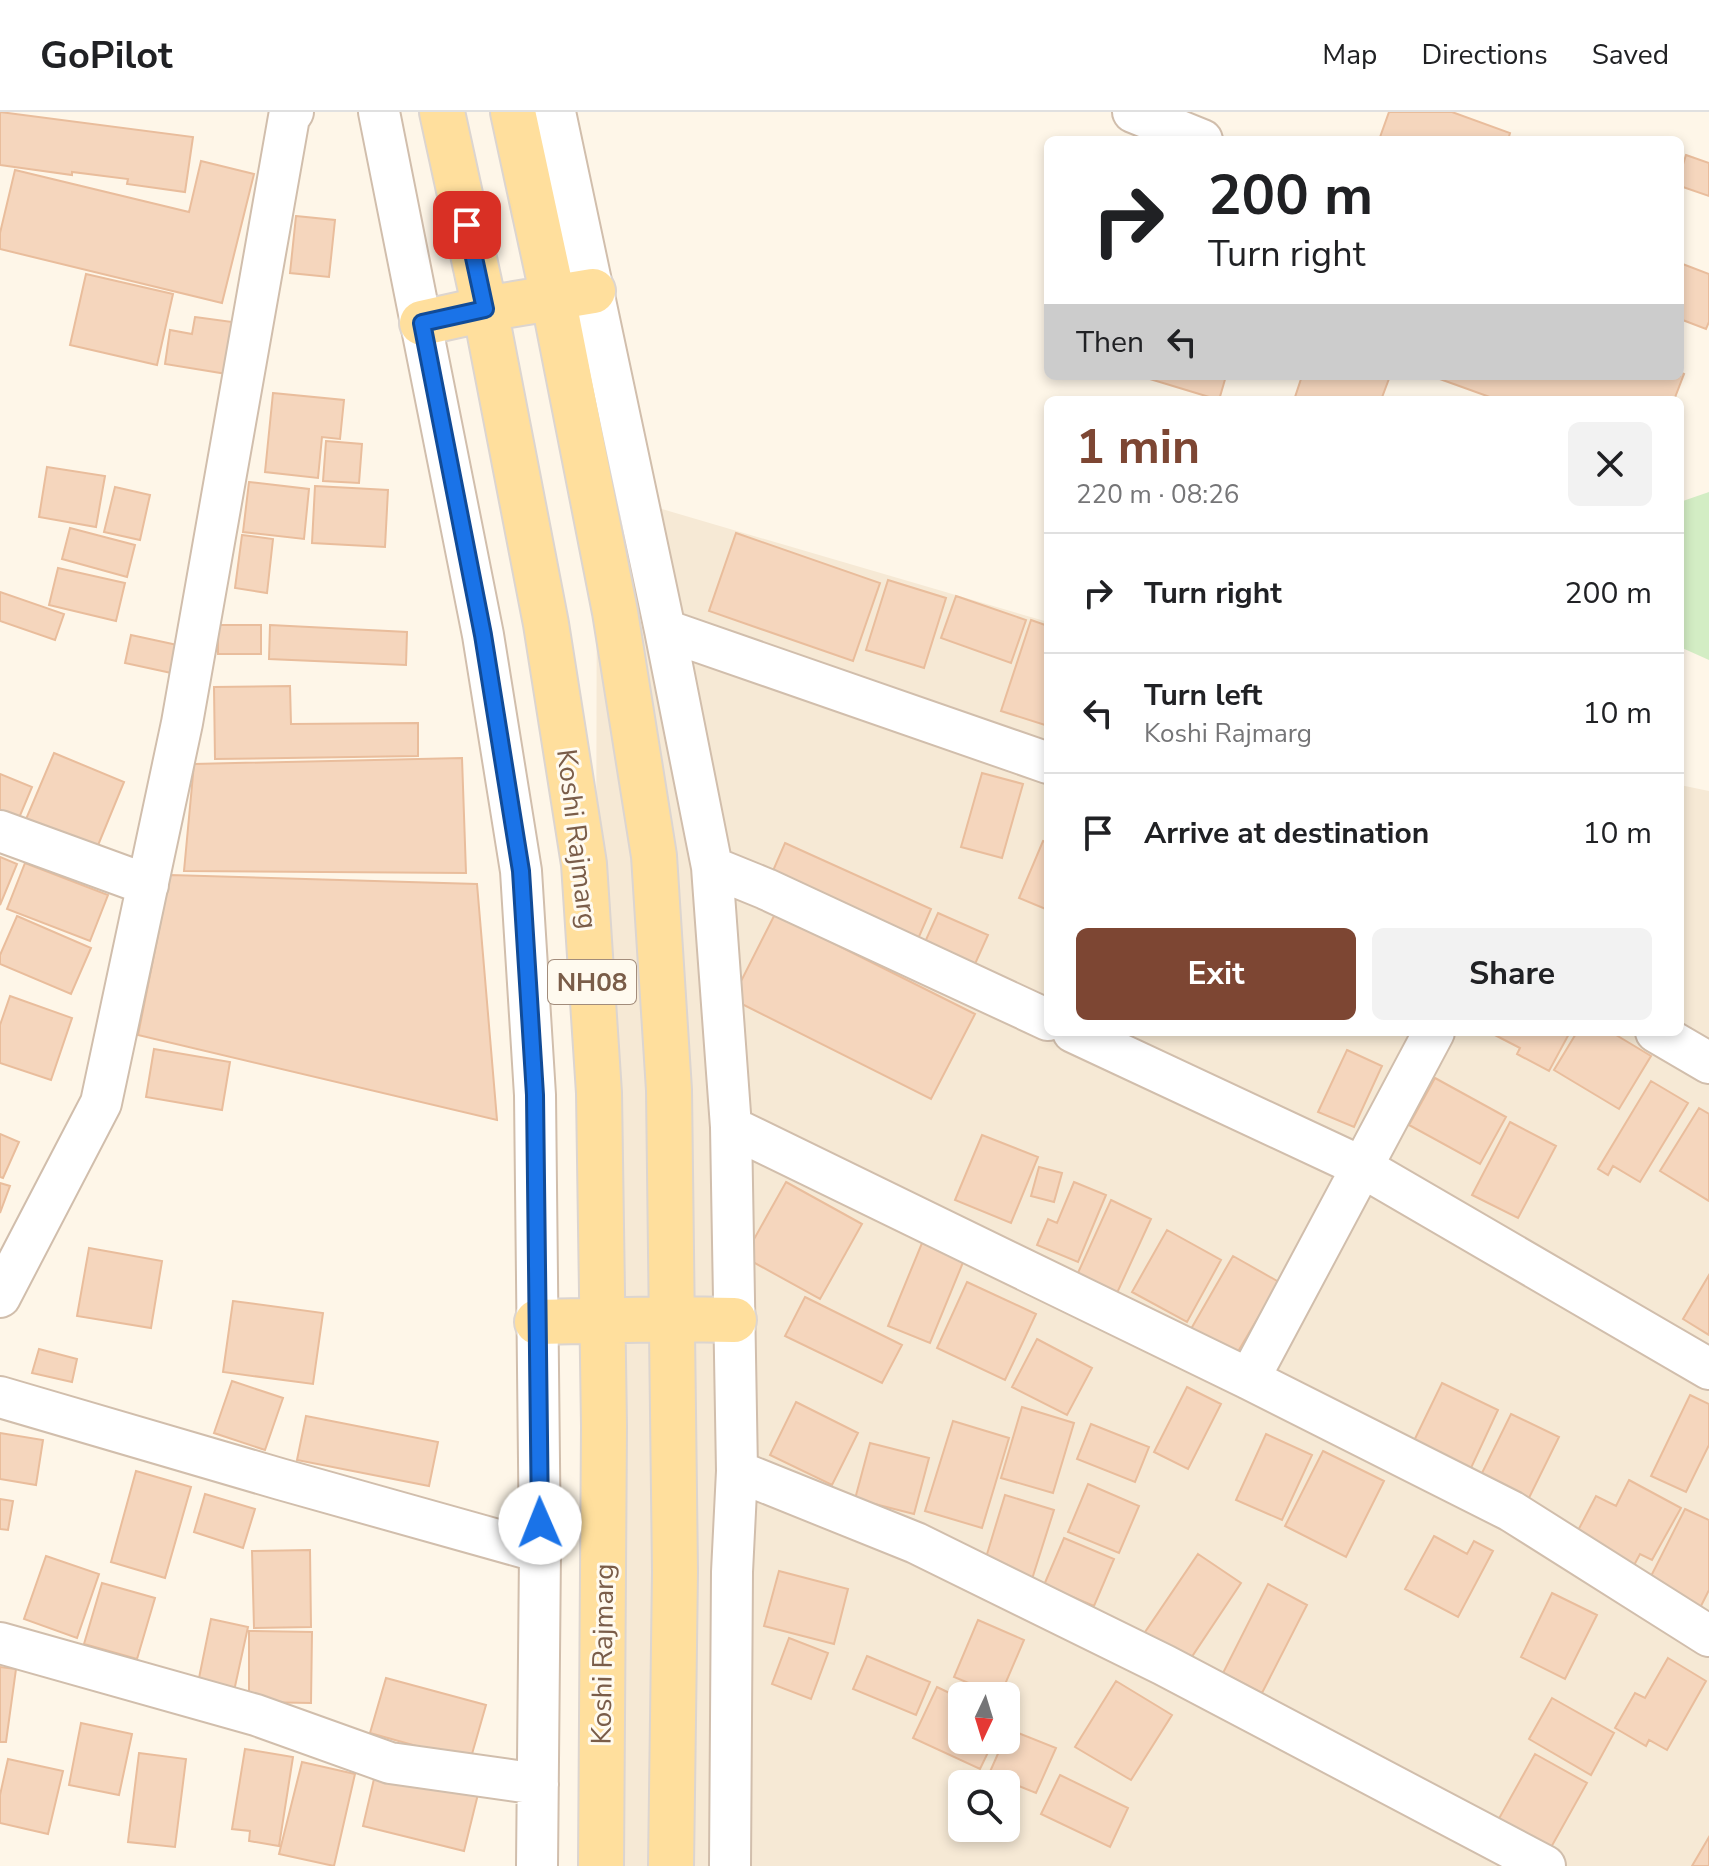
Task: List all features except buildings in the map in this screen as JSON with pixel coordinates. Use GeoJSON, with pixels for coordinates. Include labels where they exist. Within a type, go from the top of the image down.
{"type":"FeatureCollection","features":[{"type":"Feature","properties":{"kind":"main road","name":"Koshi Rajmarg"},"geometry":{"type":"LineString","coordinates":[[442,112],[485,309],[546,624],[584,864],[599,1093],[604,1571],[601,1866]]}},
{"type":"Feature","properties":{"kind":"main road","name":"NH08"},"geometry":{"type":"LineString","coordinates":[[513,112],[573,294],[615,612],[654,856],[669,1090],[673,1319],[675,1572],[671,1866]]}},
{"type":"Feature","properties":{"kind":"main road"},"geometry":{"type":"LineString","coordinates":[[422,323],[573,294]]}},
{"type":"Feature","properties":{"kind":"main road"},"geometry":{"type":"LineString","coordinates":[[537,1322],[734,1320]]}},
{"type":"Feature","properties":{"kind":"street"},"geometry":{"type":"LineString","coordinates":[[0,1297],[101,1103],[182,723],[289,117],[293,112]]}},
{"type":"Feature","properties":{"kind":"street"},"geometry":{"type":"LineString","coordinates":[[379,112],[483,635],[521,871],[535,1095],[540,1552],[537,1866]]}},
{"type":"Feature","properties":{"kind":"street"},"geometry":{"type":"LineString","coordinates":[[555,112],[573,294],[665,630],[712,867],[731,1127],[737,1471],[732,1572],[730,1866]]}},
{"type":"Feature","properties":{"kind":"street"},"geometry":{"type":"LineString","coordinates":[[1133,112],[1192,136]]}},
{"type":"Feature","properties":{"kind":"street"},"geometry":{"type":"LineString","coordinates":[[665,630],[1044,762]]}},
{"type":"Feature","properties":{"kind":"street"},"geometry":{"type":"LineString","coordinates":[[0,831],[148,885]]}},
{"type":"Feature","properties":{"kind":"street"},"geometry":{"type":"LineString","coordinates":[[712,867],[1044,1018]]}},
{"type":"Feature","properties":{"kind":"street"},"geometry":{"type":"LineString","coordinates":[[1082,1036],[1362,1167],[1709,1369]]}},
{"type":"Feature","properties":{"kind":"street"},"geometry":{"type":"LineString","coordinates":[[1249,1379],[1432,1036]]}},
{"type":"Feature","properties":{"kind":"street"},"geometry":{"type":"LineString","coordinates":[[1663,1036],[1709,1063]]}},
{"type":"Feature","properties":{"kind":"street"},"geometry":{"type":"LineString","coordinates":[[731,1127],[1249,1379],[1511,1511],[1709,1636]]}},
{"type":"Feature","properties":{"kind":"street"},"geometry":{"type":"LineString","coordinates":[[0,1397],[540,1552]]}},
{"type":"Feature","properties":{"kind":"street"},"geometry":{"type":"LineString","coordinates":[[737,1471],[916,1543],[1164,1665],[1545,1866]]}},
{"type":"Feature","properties":{"kind":"street"},"geometry":{"type":"LineString","coordinates":[[0,1643],[256,1715],[390,1763],[538,1784]]}},
{"type":"Feature","properties":{"kind":"shaded area"},"geometry":{"type":"Polygon","coordinates":[[[597,490],[1044,621],[1044,1036],[1684,1036],[1684,786],[1709,791],[1709,1866],[594,1866],[597,490]]]}},
{"type":"Feature","properties":{"kind":"green space"},"geometry":{"type":"Polygon","coordinates":[[[1709,492],[1709,660],[1684,649],[1684,501],[1709,492]]]}},
{"type":"Feature","properties":{"kind":"route"},"geometry":{"type":"LineString","coordinates":[[467,225],[485,309],[422,323],[483,635],[521,871],[535,1095],[540,1523]]}}]}
